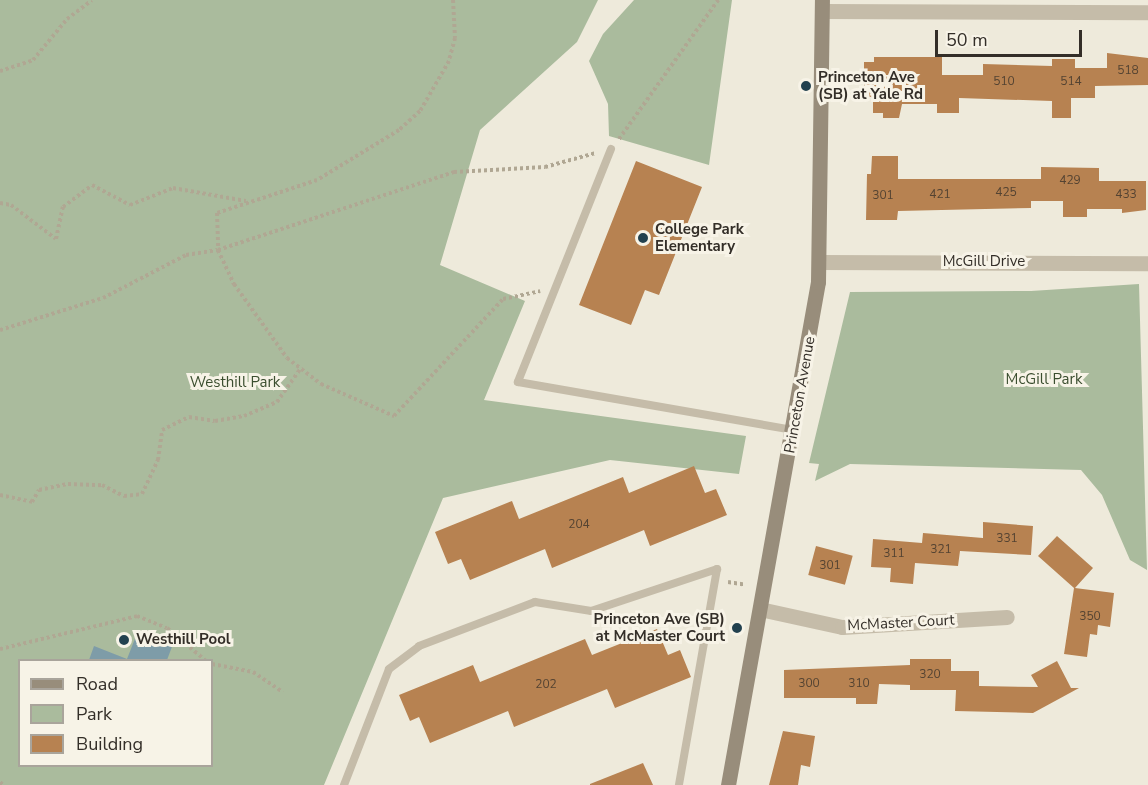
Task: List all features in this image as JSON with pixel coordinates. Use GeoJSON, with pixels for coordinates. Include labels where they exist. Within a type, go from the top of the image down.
{"type":"FeatureCollection","features":[{"type":"Feature","properties":{"kind":"street"},"geometry":{"type":"LineString","coordinates":[[822,6],[1148,12]]}},
{"type":"Feature","properties":{"kind":"street","name":"Princeton Avenue"},"geometry":{"type":"LineString","coordinates":[[728,785],[795,430],[820,262],[822,6]]}},
{"type":"Feature","properties":{"kind":"street","name":"McGill Drive"},"geometry":{"type":"LineString","coordinates":[[820,262],[1148,263]]}},
{"type":"Feature","properties":{"kind":"street","name":"McMaster Court"},"geometry":{"type":"LineString","coordinates":[[760,609],[842,627],[1007,617]]}},
{"type":"Feature","properties":{"kind":"lane"},"geometry":{"type":"LineString","coordinates":[[611,149],[518,382],[795,430]]}},
{"type":"Feature","properties":{"kind":"lane"},"geometry":{"type":"LineString","coordinates":[[344,785],[389,669],[419,646],[536,602],[591,611],[717,569],[679,785]]}},
{"type":"Feature","properties":{"kind":"path"},"geometry":{"type":"LineString","coordinates":[[0,71],[33,60],[67,19],[92,0]]}},
{"type":"Feature","properties":{"kind":"path"},"geometry":{"type":"LineString","coordinates":[[453,0],[455,38],[450,62],[420,111],[399,130],[317,180],[282,195],[246,201],[217,213],[218,250],[234,284],[287,358],[321,384],[394,416],[503,299],[556,287]]}},
{"type":"Feature","properties":{"kind":"path"},"geometry":{"type":"LineString","coordinates":[[0,330],[103,298],[186,255],[218,250],[454,172],[545,167],[611,149],[718,0]]}},
{"type":"Feature","properties":{"kind":"path"},"geometry":{"type":"LineString","coordinates":[[0,203],[11,205],[56,239],[63,207],[92,185],[130,205],[173,188],[246,201]]}},
{"type":"Feature","properties":{"kind":"path"},"geometry":{"type":"LineString","coordinates":[[0,495],[32,502],[39,490],[68,484],[102,485],[124,496],[141,494],[158,460],[162,430],[189,417],[215,421],[244,416],[277,402],[300,368]]}},
{"type":"Feature","properties":{"kind":"path"},"geometry":{"type":"LineString","coordinates":[[0,650],[137,616],[167,627],[204,659]]}},
{"type":"Feature","properties":{"kind":"path"},"geometry":{"type":"LineString","coordinates":[[213,664],[253,672],[283,692]]}},
{"type":"Feature","properties":{"kind":"green space","name":"Westhill Park"},"geometry":{"type":"Polygon","coordinates":[[[0,0],[598,0],[577,42],[480,130],[440,265],[525,301],[484,400],[746,436],[739,474],[610,460],[443,498],[324,785],[0,785],[0,0]]]}},
{"type":"Feature","properties":{"kind":"green space"},"geometry":{"type":"Polygon","coordinates":[[[634,0],[732,0],[709,165],[609,136],[608,104],[589,61],[603,34],[634,0]]]}},
{"type":"Feature","properties":{"kind":"green space","name":"McGill Park"},"geometry":{"type":"Polygon","coordinates":[[[1139,284],[1147,570],[1130,560],[1102,495],[1081,470],[850,464],[815,481],[819,464],[809,463],[850,292],[1031,291],[1139,284]]]}},
{"type":"Feature","properties":{"kind":"water"},"geometry":{"type":"Polygon","coordinates":[[[138,631],[173,644],[167,659],[127,659],[138,631]]]}},
{"type":"Feature","properties":{"kind":"water"},"geometry":{"type":"Polygon","coordinates":[[[94,646],[127,659],[89,659],[94,646]]]}},
{"type":"Feature","properties":{"kind":"building"},"geometry":{"type":"Polygon","coordinates":[[[1107,53],[1148,58],[1148,85],[1095,86],[1095,98],[1071,98],[1071,118],[1052,118],[1052,101],[959,98],[959,113],[937,113],[937,104],[902,104],[899,118],[883,118],[883,113],[873,113],[873,98],[864,94],[864,62],[874,62],[874,57],[942,57],[942,75],[983,75],[983,64],[1052,66],[1052,59],[1075,59],[1075,68],[1107,68],[1107,53]]]}},
{"type":"Feature","properties":{"kind":"building"},"geometry":{"type":"Polygon","coordinates":[[[872,156],[898,156],[898,179],[1041,179],[1041,167],[1099,168],[1099,181],[1146,181],[1146,210],[1122,213],[1122,209],[1087,209],[1087,217],[1063,217],[1063,201],[1031,201],[1031,208],[898,211],[897,220],[866,220],[867,174],[871,174],[872,156]]]}},
{"type":"Feature","properties":{"kind":"building","name":"College Park Elementary"},"geometry":{"type":"Polygon","coordinates":[[[636,161],[702,187],[659,295],[645,290],[631,325],[579,305],[636,161]]]}},
{"type":"Feature","properties":{"kind":"building"},"geometry":{"type":"Polygon","coordinates":[[[694,466],[705,493],[716,489],[727,515],[650,546],[644,530],[552,568],[545,549],[470,580],[461,559],[448,564],[435,532],[512,501],[519,519],[623,477],[629,493],[694,466]]]}},
{"type":"Feature","properties":{"kind":"building"},"geometry":{"type":"Polygon","coordinates":[[[983,522],[1033,526],[1031,555],[960,551],[958,566],[915,563],[913,584],[890,582],[891,568],[871,567],[873,539],[922,543],[923,533],[983,538],[983,522]]]}},
{"type":"Feature","properties":{"kind":"building"},"geometry":{"type":"Polygon","coordinates":[[[1057,536],[1093,568],[1075,588],[1114,593],[1110,627],[1098,625],[1097,635],[1090,634],[1087,657],[1064,654],[1074,588],[1038,556],[1057,536]]]}},
{"type":"Feature","properties":{"kind":"building"},"geometry":{"type":"Polygon","coordinates":[[[816,546],[853,556],[845,585],[808,575],[816,546]]]}},
{"type":"Feature","properties":{"kind":"building"},"geometry":{"type":"Polygon","coordinates":[[[657,629],[668,655],[680,650],[691,677],[615,708],[607,689],[514,727],[508,711],[430,743],[419,717],[410,721],[399,695],[473,665],[480,682],[585,639],[592,655],[657,629]]]}},
{"type":"Feature","properties":{"kind":"building"},"geometry":{"type":"Polygon","coordinates":[[[910,659],[951,659],[951,671],[979,671],[979,686],[1038,687],[1031,675],[1057,661],[1071,688],[1079,688],[1033,713],[955,711],[956,690],[910,690],[910,685],[879,684],[877,704],[856,704],[856,698],[784,698],[784,670],[910,665],[910,659]]]}},
{"type":"Feature","properties":{"kind":"building"},"geometry":{"type":"Polygon","coordinates":[[[783,731],[815,736],[810,767],[801,765],[798,785],[769,785],[783,731]]]}},
{"type":"Feature","properties":{"kind":"building"},"geometry":{"type":"Polygon","coordinates":[[[643,763],[653,785],[590,785],[590,784],[643,763]]]}},
{"type":"Feature","properties":{"kind":"place","name":"Princeton Ave (SB) at Yale Rd"},"geometry":{"type":"Point","coordinates":[806,86]}},
{"type":"Feature","properties":{"kind":"place","name":"College Park Elementary"},"geometry":{"type":"Point","coordinates":[643,238]}},
{"type":"Feature","properties":{"kind":"place","name":"Princeton Ave (SB) at McMaster Court"},"geometry":{"type":"Point","coordinates":[737,628]}},
{"type":"Feature","properties":{"kind":"place","name":"Westhill Pool"},"geometry":{"type":"Point","coordinates":[124,640]}}]}
